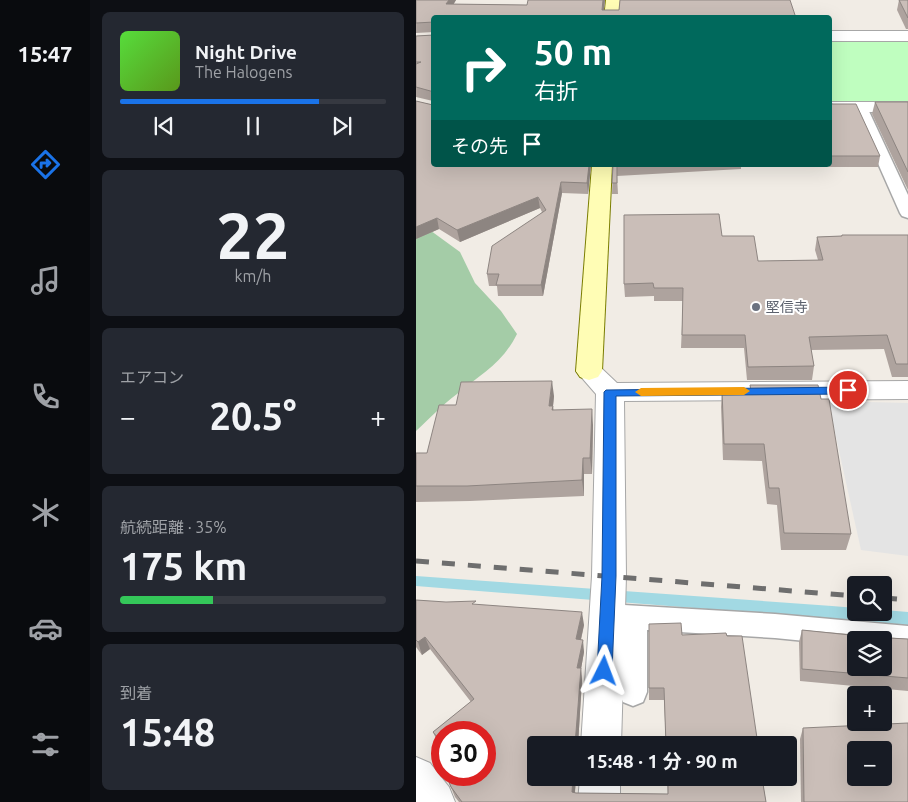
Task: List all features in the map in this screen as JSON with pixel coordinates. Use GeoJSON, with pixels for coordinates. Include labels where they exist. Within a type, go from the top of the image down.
{"type":"FeatureCollection","features":[{"type":"Feature","properties":{"kind":"street"},"geometry":{"type":"LineString","coordinates":[[612,15],[614,0]]}},
{"type":"Feature","properties":{"kind":"street"},"geometry":{"type":"LineString","coordinates":[[832,36],[908,36]]}},
{"type":"Feature","properties":{"kind":"street"},"geometry":{"type":"LineString","coordinates":[[832,107],[908,107]]}},
{"type":"Feature","properties":{"kind":"street"},"geometry":{"type":"LineString","coordinates":[[602,167],[600,382],[620,617],[602,736]]}},
{"type":"Feature","properties":{"kind":"street"},"geometry":{"type":"LineString","coordinates":[[600,382],[908,390]]}},
{"type":"Feature","properties":{"kind":"street"},"geometry":{"type":"LineString","coordinates":[[416,777],[434,802]]}},
{"type":"Feature","properties":{"kind":"street"},"geometry":{"type":"LineString","coordinates":[[599,802],[600,786]]}},
{"type":"Feature","properties":{"kind":"lane"},"geometry":{"type":"LineString","coordinates":[[860,107],[908,213]]}},
{"type":"Feature","properties":{"kind":"lane"},"geometry":{"type":"LineString","coordinates":[[889,172],[908,172]]}},
{"type":"Feature","properties":{"kind":"lane"},"geometry":{"type":"LineString","coordinates":[[633,692],[620,617],[775,626],[908,638]]}},
{"type":"Feature","properties":{"kind":"green space"},"geometry":{"type":"Polygon","coordinates":[[[832,41],[908,41],[908,103],[832,103],[832,41]]]}},
{"type":"Feature","properties":{"kind":"green space"},"geometry":{"type":"Polygon","coordinates":[[[416,220],[460,252],[475,283],[501,311],[517,334],[498,361],[446,403],[416,431],[416,220]]]}},
{"type":"Feature","properties":{"kind":"shaded area"},"geometry":{"type":"Polygon","coordinates":[[[828,401],[908,403],[908,556],[861,550],[828,401]]]}},
{"type":"Feature","properties":{"kind":"water"},"geometry":{"type":"Polygon","coordinates":[[[416,576],[832,606],[847,607],[847,620],[416,586],[416,576]]]}},
{"type":"Feature","properties":{"kind":"water"},"geometry":{"type":"Polygon","coordinates":[[[892,611],[908,612],[908,625],[858,621],[892,621],[892,611]]]}},
{"type":"Feature","properties":{"kind":"building"},"geometry":{"type":"Polygon","coordinates":[[[416,0],[449,0],[446,4],[527,5],[528,0],[603,0],[602,10],[619,10],[620,0],[790,0],[795,15],[431,15],[431,22],[416,23],[416,0]]]}},
{"type":"Feature","properties":{"kind":"building"},"geometry":{"type":"Polygon","coordinates":[[[899,0],[908,0],[908,18],[899,0]]]}},
{"type":"Feature","properties":{"kind":"building"},"geometry":{"type":"Polygon","coordinates":[[[431,35],[431,91],[416,87],[416,64],[421,62],[416,62],[416,36],[431,35]]]}},
{"type":"Feature","properties":{"kind":"building"},"geometry":{"type":"Polygon","coordinates":[[[416,101],[431,105],[431,167],[589,167],[587,183],[561,182],[541,285],[496,285],[499,274],[487,274],[492,246],[546,210],[538,197],[457,230],[437,218],[416,227],[416,101]]]}},
{"type":"Feature","properties":{"kind":"building"},"geometry":{"type":"Polygon","coordinates":[[[875,102],[908,102],[908,172],[875,102]]]}},
{"type":"Feature","properties":{"kind":"building"},"geometry":{"type":"Polygon","coordinates":[[[832,104],[856,104],[880,156],[832,156],[832,104]]]}},
{"type":"Feature","properties":{"kind":"building"},"geometry":{"type":"Polygon","coordinates":[[[613,167],[617,167],[617,183],[612,183],[613,167]]]}},
{"type":"Feature","properties":{"kind":"building"},"geometry":{"type":"Polygon","coordinates":[[[719,214],[722,236],[754,236],[758,261],[823,260],[817,237],[908,235],[908,364],[896,364],[887,335],[809,337],[814,366],[748,367],[745,335],[682,335],[683,288],[654,288],[653,283],[624,284],[624,215],[719,214]]]}},
{"type":"Feature","properties":{"kind":"building"},"geometry":{"type":"Polygon","coordinates":[[[552,381],[549,406],[553,406],[552,410],[592,409],[590,458],[583,458],[582,480],[467,486],[416,486],[416,453],[427,453],[439,405],[456,405],[461,382],[552,381]]]}},
{"type":"Feature","properties":{"kind":"building"},"geometry":{"type":"Polygon","coordinates":[[[750,385],[818,385],[821,399],[829,399],[851,534],[784,533],[779,488],[769,488],[764,444],[724,444],[722,390],[751,391],[750,385]]]}},
{"type":"Feature","properties":{"kind":"building"},"geometry":{"type":"Polygon","coordinates":[[[416,600],[476,601],[472,604],[582,612],[576,639],[583,640],[577,668],[581,668],[576,736],[527,736],[527,786],[572,786],[572,792],[576,793],[668,794],[668,786],[763,786],[766,802],[462,802],[451,786],[496,786],[496,721],[447,721],[474,699],[425,637],[418,642],[416,640],[416,600]]]}},
{"type":"Feature","properties":{"kind":"building"},"geometry":{"type":"Polygon","coordinates":[[[681,623],[682,635],[726,633],[727,636],[742,636],[757,736],[666,736],[664,688],[649,688],[649,624],[681,623]]]}},
{"type":"Feature","properties":{"kind":"building"},"geometry":{"type":"Polygon","coordinates":[[[802,630],[847,635],[847,673],[802,669],[802,630]]]}},
{"type":"Feature","properties":{"kind":"building"},"geometry":{"type":"Polygon","coordinates":[[[892,638],[908,639],[908,678],[884,676],[892,676],[892,638]]]}},
{"type":"Feature","properties":{"kind":"building"},"geometry":{"type":"Polygon","coordinates":[[[908,723],[908,802],[804,802],[803,728],[847,726],[847,731],[892,731],[892,724],[908,723]]]}},
{"type":"Feature","properties":{"kind":"railway"},"geometry":{"type":"LineString","coordinates":[[416,561],[847,595]]}},
{"type":"Feature","properties":{"kind":"railway"},"geometry":{"type":"LineString","coordinates":[[892,599],[908,600]]}},
{"type":"Feature","properties":{"kind":"slow traffic"},"geometry":{"type":"LineString","coordinates":[[641,392],[744,391]]}},
{"type":"Feature","properties":{"kind":"place","name":"堅信寺"},"geometry":{"type":"Point","coordinates":[756,307]}},
{"type":"Feature","properties":{"kind":"route"},"geometry":{"type":"LineString","coordinates":[[604,671],[609,576],[610,392],[848,390]]}}]}
